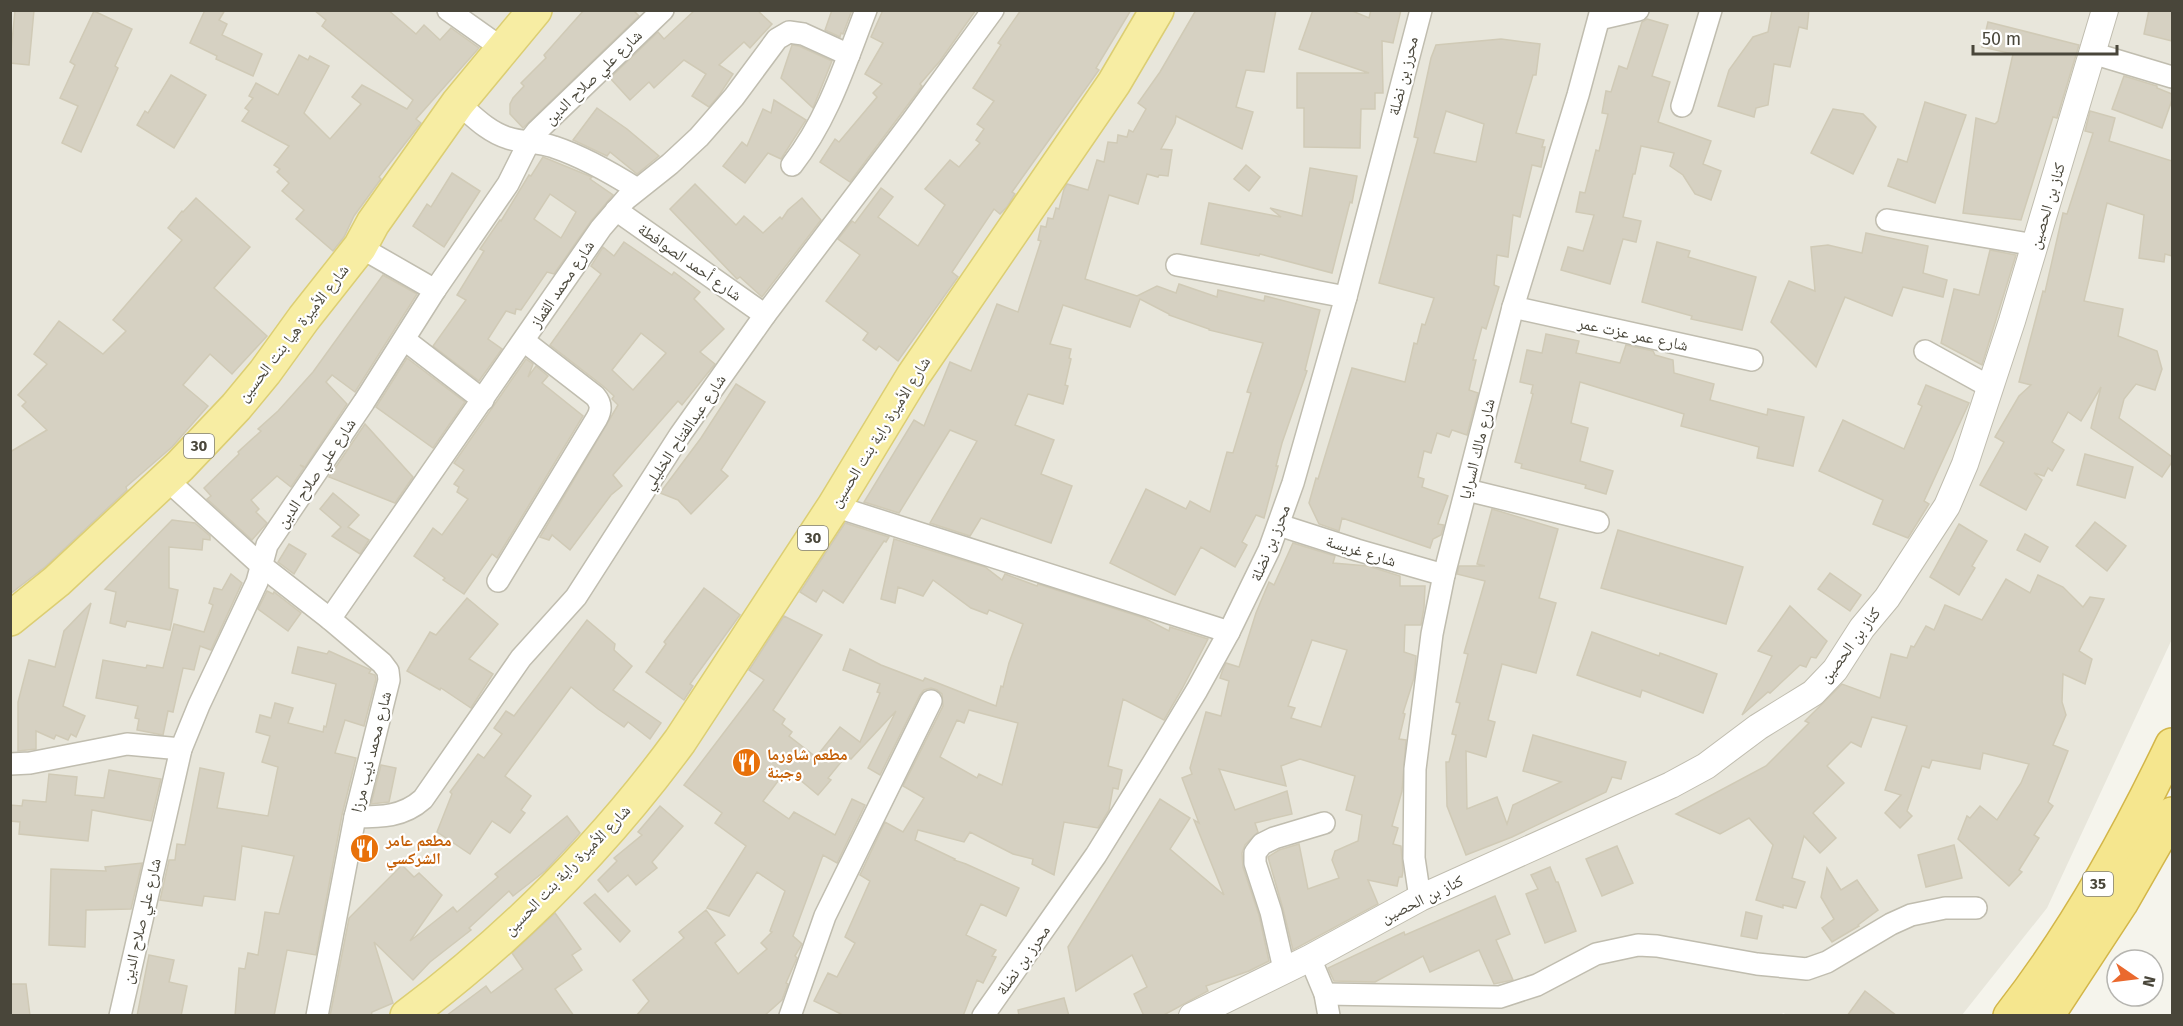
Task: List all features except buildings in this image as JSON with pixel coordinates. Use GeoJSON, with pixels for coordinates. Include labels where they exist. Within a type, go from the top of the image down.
{"type":"FeatureCollection","features":[{"type":"Feature","properties":{"kind":"highway","name":"35"},"geometry":{"type":"LineString","coordinates":[[2010,1016],[2072,927],[2147,797],[2172,745]]}},
{"type":"Feature","properties":{"kind":"highway","name":"35"},"geometry":{"type":"LineString","coordinates":[[2047,1016],[2121,903],[2172,814]]}},
{"type":"Feature","properties":{"kind":"main road","name":"شارع الأميرة هيا بنت الحسين"},"geometry":{"type":"LineString","coordinates":[[10,618],[57,581],[166,479],[236,407],[360,247],[373,224],[458,103],[535,10]]}},
{"type":"Feature","properties":{"kind":"main road","name":"شارع الأميرة راية بنت الحسين"},"geometry":{"type":"LineString","coordinates":[[407,1016],[493,946],[601,841],[680,741],[834,506],[914,376],[1114,83],[1157,10]]}},
{"type":"Feature","properties":{"kind":"street"},"geometry":{"type":"LineString","coordinates":[[448,10],[503,49]]}},
{"type":"Feature","properties":{"kind":"street","name":"شارع علي صلاح الدين"},"geometry":{"type":"LineString","coordinates":[[120,1016],[181,749],[198,705],[257,582],[267,545],[405,340],[435,290],[508,184],[530,140],[553,114],[663,10]]}},
{"type":"Feature","properties":{"kind":"street"},"geometry":{"type":"LineString","coordinates":[[792,165],[806,147],[824,115],[867,10]]}},
{"type":"Feature","properties":{"kind":"street","name":"شارع عبدالفتاح الخليلي"},"geometry":{"type":"LineString","coordinates":[[355,817],[383,817],[399,814],[423,799],[521,658],[576,597],[680,435],[765,315],[993,10]]}},
{"type":"Feature","properties":{"kind":"street","name":"محرز بن نضلة"},"geometry":{"type":"LineString","coordinates":[[983,1016],[1096,855],[1197,690],[1256,579],[1279,525],[1293,483],[1346,297],[1421,10]]}},
{"type":"Feature","properties":{"kind":"street"},"geometry":{"type":"LineString","coordinates":[[1600,15],[1638,10]]}},
{"type":"Feature","properties":{"kind":"street"},"geometry":{"type":"LineString","coordinates":[[1682,106],[1711,10]]}},
{"type":"Feature","properties":{"kind":"street","name":"كناز بن الحصين"},"geometry":{"type":"LineString","coordinates":[[1192,1016],[1310,958],[1420,898],[1671,785],[1706,766],[1758,727],[1813,693],[1835,670],[1862,628],[1887,598],[1947,506],[1965,464],[2035,245],[2104,11]]}},
{"type":"Feature","properties":{"kind":"street","name":"شارع مالك السرايا"},"geometry":{"type":"LineString","coordinates":[[1420,898],[1414,858],[1415,769],[1432,634],[1444,574],[1513,307],[1600,15]]}},
{"type":"Feature","properties":{"kind":"street","name":"شارع محمد القماز"},"geometry":{"type":"LineString","coordinates":[[330,619],[524,341],[583,251],[616,210],[637,189],[670,164],[699,137],[734,97],[777,39],[789,32],[803,34],[849,55]]}},
{"type":"Feature","properties":{"kind":"street"},"geometry":{"type":"LineString","coordinates":[[2092,53],[2172,78]]}},
{"type":"Feature","properties":{"kind":"street"},"geometry":{"type":"LineString","coordinates":[[458,103],[483,125],[500,135],[517,140],[530,140],[583,158],[637,189]]}},
{"type":"Feature","properties":{"kind":"street","name":"شارع أحمد الصوافطة"},"geometry":{"type":"LineString","coordinates":[[616,210],[765,315]]}},
{"type":"Feature","properties":{"kind":"street"},"geometry":{"type":"LineString","coordinates":[[1887,220],[2035,245]]}},
{"type":"Feature","properties":{"kind":"street"},"geometry":{"type":"LineString","coordinates":[[360,247],[435,290]]}},
{"type":"Feature","properties":{"kind":"street"},"geometry":{"type":"LineString","coordinates":[[1177,265],[1346,297]]}},
{"type":"Feature","properties":{"kind":"street","name":"شارع عمر عزت عمر"},"geometry":{"type":"LineString","coordinates":[[1513,307],[1752,360]]}},
{"type":"Feature","properties":{"kind":"street"},"geometry":{"type":"LineString","coordinates":[[405,340],[483,400]]}},
{"type":"Feature","properties":{"kind":"street"},"geometry":{"type":"LineString","coordinates":[[498,581],[601,408],[595,396],[524,341]]}},
{"type":"Feature","properties":{"kind":"street"},"geometry":{"type":"LineString","coordinates":[[1925,351],[1990,387]]}},
{"type":"Feature","properties":{"kind":"street","name":"شارع محمد ذيب مرزا"},"geometry":{"type":"LineString","coordinates":[[166,479],[262,566],[330,619],[388,670],[389,676],[355,817],[317,1016]]}},
{"type":"Feature","properties":{"kind":"street"},"geometry":{"type":"LineString","coordinates":[[1467,490],[1598,522]]}},
{"type":"Feature","properties":{"kind":"street"},"geometry":{"type":"LineString","coordinates":[[834,506],[1229,632]]}},
{"type":"Feature","properties":{"kind":"street","name":"شارع غريسة"},"geometry":{"type":"LineString","coordinates":[[1279,525],[1444,574]]}},
{"type":"Feature","properties":{"kind":"street"},"geometry":{"type":"LineString","coordinates":[[790,1016],[825,916],[931,701]]}},
{"type":"Feature","properties":{"kind":"street"},"geometry":{"type":"LineString","coordinates":[[10,764],[30,764],[127,744],[181,749]]}},
{"type":"Feature","properties":{"kind":"street"},"geometry":{"type":"LineString","coordinates":[[1284,969],[1255,863],[1255,853],[1262,844],[1274,838],[1324,823]]}},
{"type":"Feature","properties":{"kind":"street"},"geometry":{"type":"LineString","coordinates":[[1325,994],[1500,997],[1537,986],[1596,954],[1638,945],[1657,946],[1757,964],[1807,969],[1827,962],[1891,924],[1911,915],[1945,908],[1977,908]]}},
{"type":"Feature","properties":{"kind":"street"},"geometry":{"type":"LineString","coordinates":[[1310,958],[1325,994],[1329,1016]]}},
{"type":"Feature","properties":{"kind":"shaded area"},"geometry":{"type":"Polygon","coordinates":[[[10,11],[2172,11],[2172,639],[2047,908],[1962,1015],[1786,1016],[1784,1013],[1777,1016],[11,1015],[10,11]]]}},
{"type":"Feature","properties":{"kind":"place","name":"مطعم شاورما وجبنة"},"geometry":{"type":"Point","coordinates":[746,763]}},
{"type":"Feature","properties":{"kind":"place","name":"مطعم عامر الشركسي"},"geometry":{"type":"Point","coordinates":[365,849]}}]}
